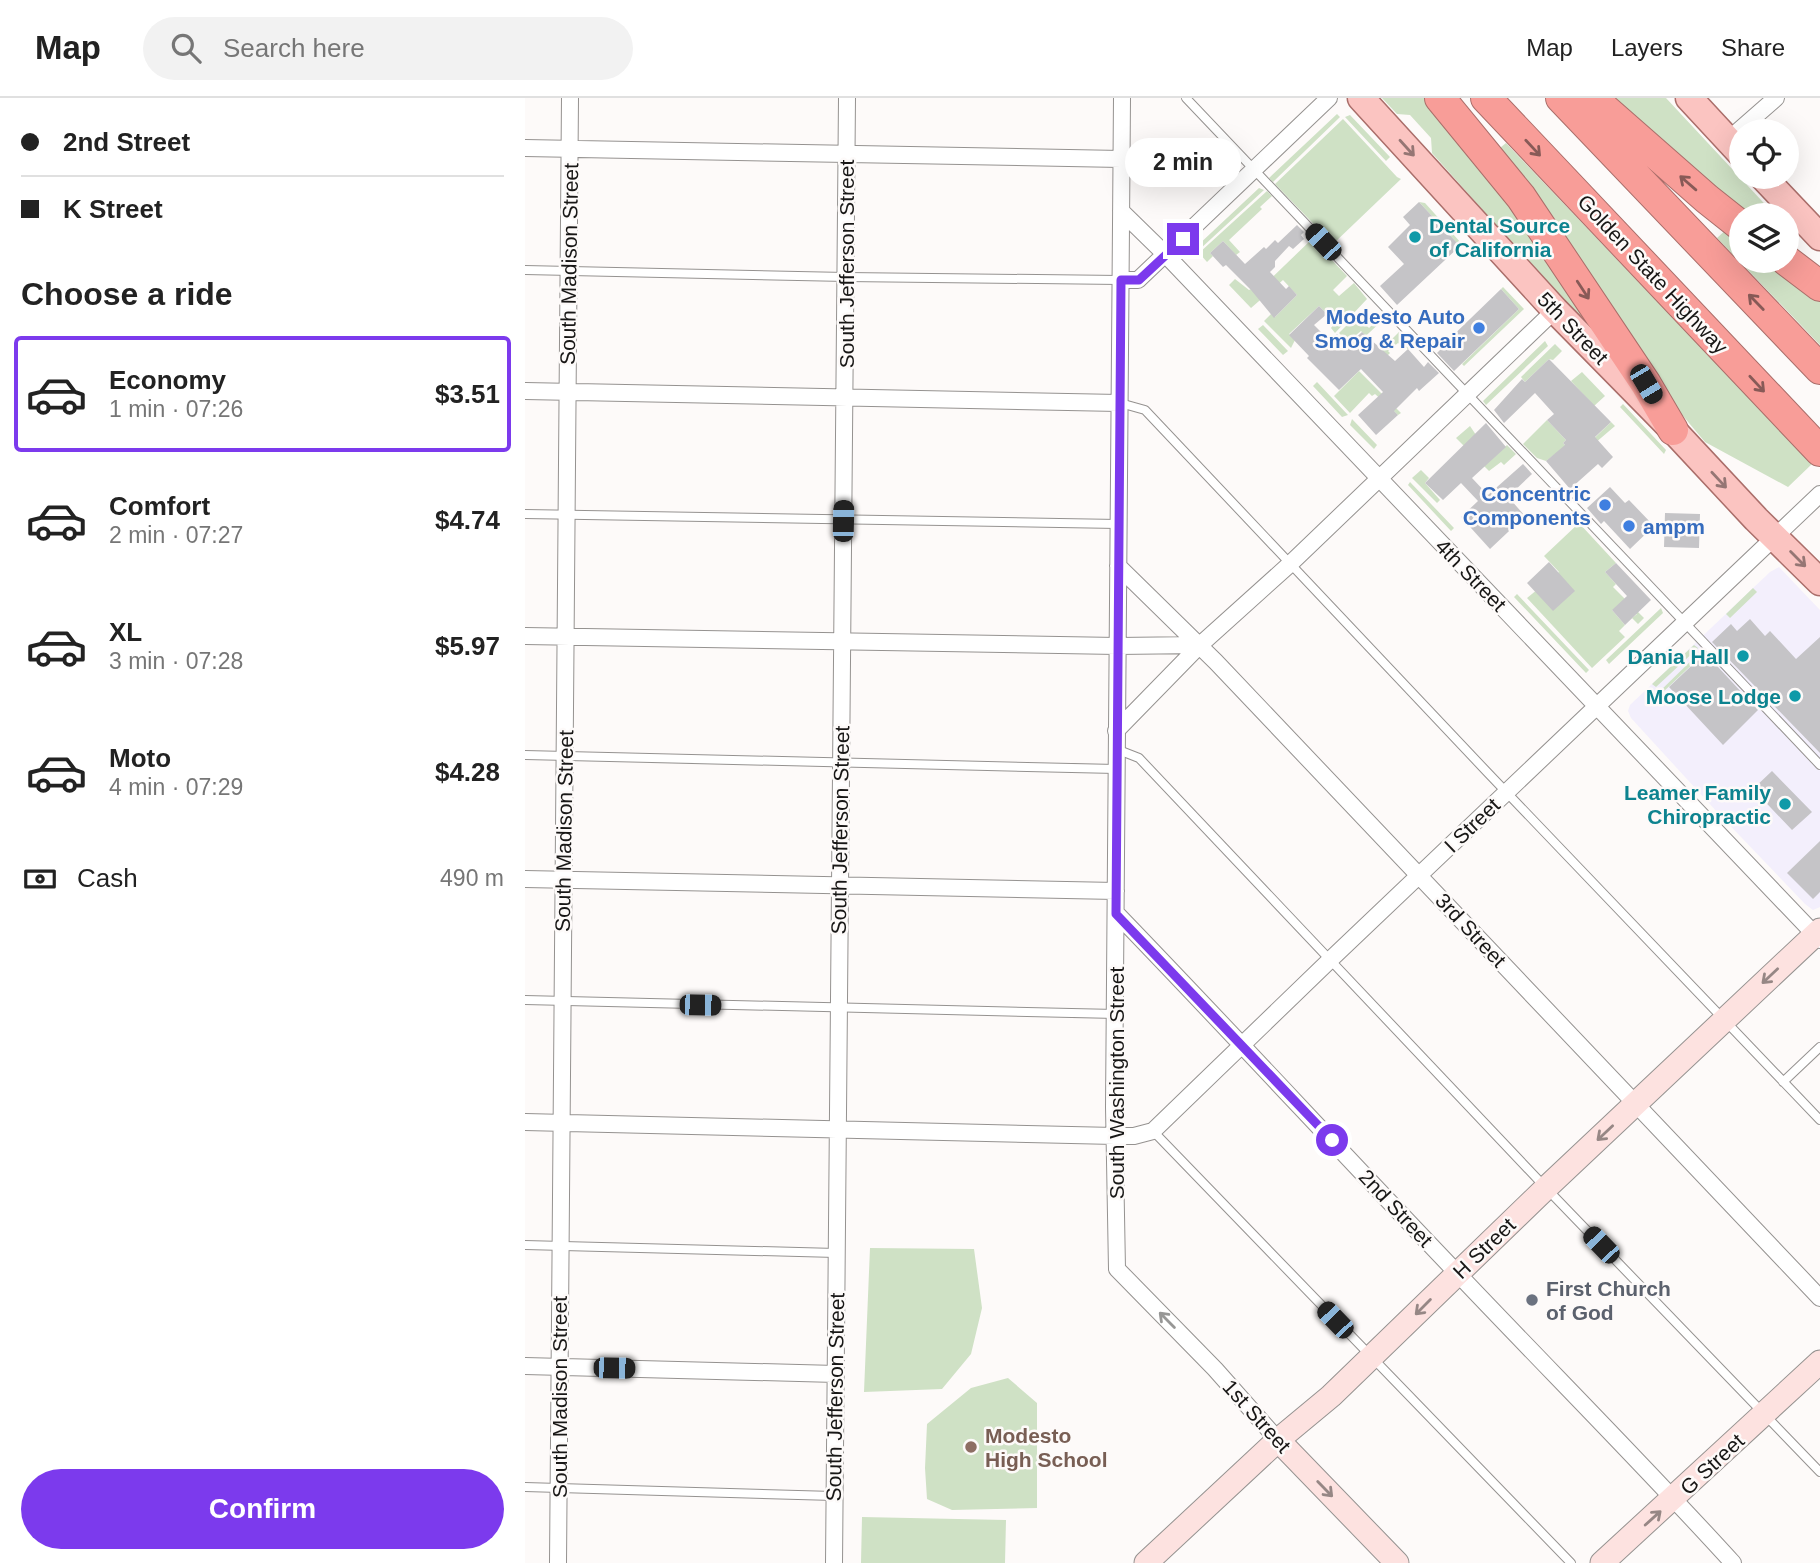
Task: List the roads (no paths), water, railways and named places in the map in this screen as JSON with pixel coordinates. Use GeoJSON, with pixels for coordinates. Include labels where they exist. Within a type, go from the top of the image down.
{"type":"FeatureCollection","features":[{"type":"Feature","properties":{"kind":"highway"},"geometry":{"type":"LineString","coordinates":[[1440,98],[1521,197],[1673,429]]}},
{"type":"Feature","properties":{"kind":"highway","name":"Golden State Highway"},"geometry":{"type":"LineString","coordinates":[[1486,98],[1820,451]]}},
{"type":"Feature","properties":{"kind":"highway"},"geometry":{"type":"LineString","coordinates":[[1561,98],[1820,369]]}},
{"type":"Feature","properties":{"kind":"highway"},"geometry":{"type":"LineString","coordinates":[[1592,98],[1729,217]]}},
{"type":"Feature","properties":{"kind":"highway"},"geometry":{"type":"LineString","coordinates":[[1799,270],[1820,286]]}},
{"type":"Feature","properties":{"kind":"main road","name":"5th Street"},"geometry":{"type":"LineString","coordinates":[[1361,98],[1555,310],[1820,582]]}},
{"type":"Feature","properties":{"kind":"main road"},"geometry":{"type":"LineString","coordinates":[[1689,98],[1729,141]]}},
{"type":"Feature","properties":{"kind":"main road"},"geometry":{"type":"LineString","coordinates":[[1774,189],[1820,237]]}},
{"type":"Feature","properties":{"kind":"main road","name":"H Street"},"geometry":{"type":"LineString","coordinates":[[1146,1563],[1278,1440],[1331,1396],[1546,1188],[1818,935]]}},
{"type":"Feature","properties":{"kind":"main road","name":"G Street"},"geometry":{"type":"LineString","coordinates":[[1602,1563],[1820,1362]]}},
{"type":"Feature","properties":{"kind":"main road","name":"1st Street"},"geometry":{"type":"LineString","coordinates":[[1278,1440],[1397,1563]]}},
{"type":"Feature","properties":{"kind":"street","name":"South Madison Street"},"geometry":{"type":"LineString","coordinates":[[558,1563],[570,98]]}},
{"type":"Feature","properties":{"kind":"street","name":"South Jefferson Street"},"geometry":{"type":"LineString","coordinates":[[834,1563],[847,98]]}},
{"type":"Feature","properties":{"kind":"street","name":"South Washington Street"},"geometry":{"type":"LineString","coordinates":[[1117,1269],[1116,749],[1122,98]]}},
{"type":"Feature","properties":{"kind":"street"},"geometry":{"type":"LineString","coordinates":[[1121,280],[1139,280],[1329,98]]}},
{"type":"Feature","properties":{"kind":"street"},"geometry":{"type":"LineString","coordinates":[[1758,119],[1776,98]]}},
{"type":"Feature","properties":{"kind":"street"},"geometry":{"type":"LineString","coordinates":[[525,148],[1121,159]]}},
{"type":"Feature","properties":{"kind":"street","name":"4th Street"},"geometry":{"type":"LineString","coordinates":[[1121,211],[1166,255],[1595,707],[1818,935]]}},
{"type":"Feature","properties":{"kind":"street"},"geometry":{"type":"LineString","coordinates":[[1117,730],[1200,646],[1290,564],[1555,310]]}},
{"type":"Feature","properties":{"kind":"street"},"geometry":{"type":"LineString","coordinates":[[525,391],[1119,403]]}},
{"type":"Feature","properties":{"kind":"street","name":"I Street"},"geometry":{"type":"LineString","coordinates":[[1153,1131],[1817,497]]}},
{"type":"Feature","properties":{"kind":"street","name":"3rd Street"},"geometry":{"type":"LineString","coordinates":[[1118,566],[1200,646],[1820,1298]]}},
{"type":"Feature","properties":{"kind":"street"},"geometry":{"type":"LineString","coordinates":[[525,636],[1200,646]]}},
{"type":"Feature","properties":{"kind":"street"},"geometry":{"type":"LineString","coordinates":[[525,879],[1116,891]]}},
{"type":"Feature","properties":{"kind":"street","name":"2nd Street"},"geometry":{"type":"LineString","coordinates":[[1116,914],[1243,1044],[1733,1563]]}},
{"type":"Feature","properties":{"kind":"street"},"geometry":{"type":"LineString","coordinates":[[525,1122],[1115,1136],[1134,1136],[1153,1131]]}},
{"type":"Feature","properties":{"kind":"street","name":"1st Street"},"geometry":{"type":"LineString","coordinates":[[1117,1269],[1215,1369],[1278,1440]]}},
{"type":"Feature","properties":{"kind":"street"},"geometry":{"type":"LineString","coordinates":[[525,1366],[836,1374]]}},
{"type":"Feature","properties":{"kind":"lane"},"geometry":{"type":"LineString","coordinates":[[1186,98],[1820,765]]}},
{"type":"Feature","properties":{"kind":"lane"},"geometry":{"type":"LineString","coordinates":[[525,270],[846,278],[1121,280]]}},
{"type":"Feature","properties":{"kind":"lane"},"geometry":{"type":"LineString","coordinates":[[1119,403],[1145,410],[1820,1120]]}},
{"type":"Feature","properties":{"kind":"lane"},"geometry":{"type":"LineString","coordinates":[[525,514],[1118,524]]}},
{"type":"Feature","properties":{"kind":"lane"},"geometry":{"type":"LineString","coordinates":[[1116,749],[1139,758],[1546,1188],[1820,1472]]}},
{"type":"Feature","properties":{"kind":"lane"},"geometry":{"type":"LineString","coordinates":[[525,755],[1116,769]]}},
{"type":"Feature","properties":{"kind":"lane"},"geometry":{"type":"LineString","coordinates":[[525,1000],[1116,1014]]}},
{"type":"Feature","properties":{"kind":"lane"},"geometry":{"type":"LineString","coordinates":[[1783,1082],[1820,1047]]}},
{"type":"Feature","properties":{"kind":"lane"},"geometry":{"type":"LineString","coordinates":[[1153,1131],[1571,1563]]}},
{"type":"Feature","properties":{"kind":"lane"},"geometry":{"type":"LineString","coordinates":[[525,1245],[836,1253]]}},
{"type":"Feature","properties":{"kind":"lane"},"geometry":{"type":"LineString","coordinates":[[525,1487],[834,1496]]}},
{"type":"Feature","properties":{"kind":"place","name":"Dental Source of California"},"geometry":{"type":"Point","coordinates":[1415,237]}},
{"type":"Feature","properties":{"kind":"place","name":"Modesto Auto Smog & Repair"},"geometry":{"type":"Point","coordinates":[1479,328]}},
{"type":"Feature","properties":{"kind":"place","name":"Concentric Components"},"geometry":{"type":"Point","coordinates":[1605,505]}},
{"type":"Feature","properties":{"kind":"place","name":"ampm"},"geometry":{"type":"Point","coordinates":[1629,526]}},
{"type":"Feature","properties":{"kind":"place","name":"Dania Hall"},"geometry":{"type":"Point","coordinates":[1743,656]}},
{"type":"Feature","properties":{"kind":"place","name":"Moose Lodge"},"geometry":{"type":"Point","coordinates":[1795,696]}},
{"type":"Feature","properties":{"kind":"place","name":"Leamer Family Chiropractic"},"geometry":{"type":"Point","coordinates":[1785,804]}},
{"type":"Feature","properties":{"kind":"place","name":"First Church of God"},"geometry":{"type":"Point","coordinates":[1532,1300]}},
{"type":"Feature","properties":{"kind":"place","name":"Modesto High School"},"geometry":{"type":"Point","coordinates":[971,1447]}}]}
